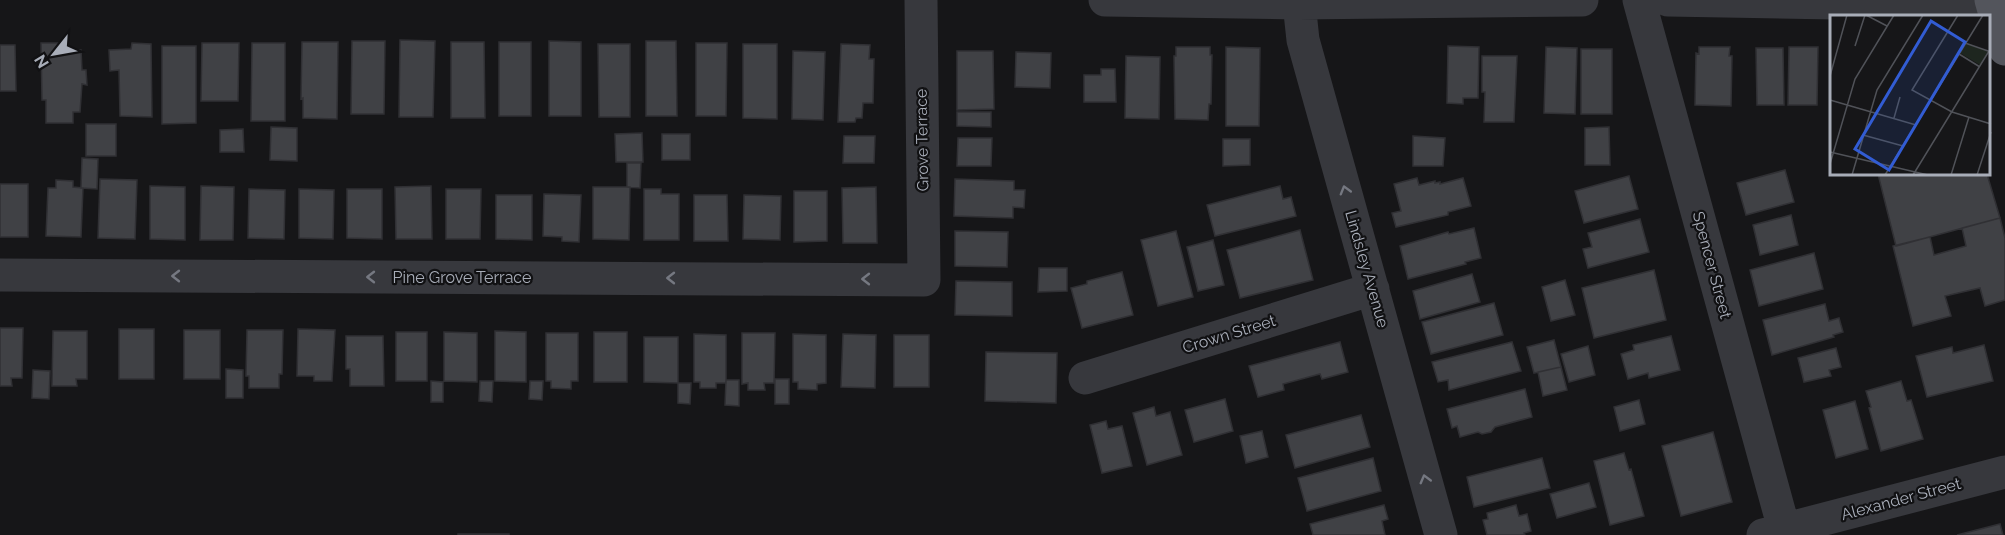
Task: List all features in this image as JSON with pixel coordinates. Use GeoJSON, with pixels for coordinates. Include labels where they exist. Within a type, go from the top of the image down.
{"type":"FeatureCollection","features":[{"type":"Feature","properties":{"kind":"main road"},"geometry":{"type":"LineString","coordinates":[[1996,4],[2005,50]]}},
{"type":"Feature","properties":{"kind":"street","name":"Grove Terrace"},"geometry":{"type":"LineString","coordinates":[[921,0],[924,280]]}},
{"type":"Feature","properties":{"kind":"street"},"geometry":{"type":"LineString","coordinates":[[1105,0],[1299,3],[1582,0]]}},
{"type":"Feature","properties":{"kind":"street","name":"Spencer Street"},"geometry":{"type":"LineString","coordinates":[[1640,0],[1773,532]]}},
{"type":"Feature","properties":{"kind":"street"},"geometry":{"type":"LineString","coordinates":[[1668,0],[1996,4]]}},
{"type":"Feature","properties":{"kind":"street","name":"Lindsley Avenue"},"geometry":{"type":"LineString","coordinates":[[1299,3],[1303,40],[1441,535]]}},
{"type":"Feature","properties":{"kind":"street","name":"Pine Grove Terrace"},"geometry":{"type":"LineString","coordinates":[[0,275],[924,280]]}},
{"type":"Feature","properties":{"kind":"street","name":"Crown Street"},"geometry":{"type":"LineString","coordinates":[[1085,378],[1373,289]]}},
{"type":"Feature","properties":{"kind":"street","name":"Alexander Street"},"geometry":{"type":"LineString","coordinates":[[1773,532],[2005,472]]}},
{"type":"Feature","properties":{"kind":"building"},"geometry":{"type":"Polygon","coordinates":[[[400,40],[435,41],[433,117],[399,117],[400,40]]]}},
{"type":"Feature","properties":{"kind":"building"},"geometry":{"type":"Polygon","coordinates":[[[352,41],[385,41],[384,114],[351,114],[352,41]]]}},
{"type":"Feature","properties":{"kind":"building"},"geometry":{"type":"Polygon","coordinates":[[[549,41],[581,42],[581,116],[549,116],[549,41]]]}},
{"type":"Feature","properties":{"kind":"building"},"geometry":{"type":"Polygon","coordinates":[[[646,41],[676,41],[677,116],[646,116],[646,41]]]}},
{"type":"Feature","properties":{"kind":"building"},"geometry":{"type":"Polygon","coordinates":[[[302,42],[338,42],[337,119],[303,118],[302,42]]]}},
{"type":"Feature","properties":{"kind":"building"},"geometry":{"type":"Polygon","coordinates":[[[451,42],[484,42],[485,118],[451,118],[451,42]]]}},
{"type":"Feature","properties":{"kind":"building"},"geometry":{"type":"Polygon","coordinates":[[[499,42],[531,42],[531,116],[499,116],[499,42]]]}},
{"type":"Feature","properties":{"kind":"building"},"geometry":{"type":"Polygon","coordinates":[[[41,43],[65,43],[65,50],[81,50],[82,70],[86,70],[87,85],[82,84],[80,112],[73,112],[73,123],[46,123],[46,100],[42,100],[41,43]]]}},
{"type":"Feature","properties":{"kind":"building"},"geometry":{"type":"Polygon","coordinates":[[[132,43],[151,44],[152,117],[120,116],[119,70],[110,71],[109,50],[131,49],[132,43]]]}},
{"type":"Feature","properties":{"kind":"building"},"geometry":{"type":"Polygon","coordinates":[[[202,43],[239,43],[238,101],[201,101],[202,43]]]}},
{"type":"Feature","properties":{"kind":"building"},"geometry":{"type":"Polygon","coordinates":[[[252,43],[285,43],[285,121],[251,121],[252,43]]]}},
{"type":"Feature","properties":{"kind":"building"},"geometry":{"type":"Polygon","coordinates":[[[696,43],[727,43],[726,116],[696,116],[696,43]]]}},
{"type":"Feature","properties":{"kind":"building"},"geometry":{"type":"Polygon","coordinates":[[[598,44],[630,44],[630,117],[599,117],[598,44]]]}},
{"type":"Feature","properties":{"kind":"building"},"geometry":{"type":"Polygon","coordinates":[[[743,44],[777,44],[777,119],[743,118],[743,44]]]}},
{"type":"Feature","properties":{"kind":"building"},"geometry":{"type":"Polygon","coordinates":[[[841,44],[870,45],[869,59],[874,59],[873,103],[863,103],[862,118],[856,118],[855,122],[838,122],[841,44]]]}},
{"type":"Feature","properties":{"kind":"building"},"geometry":{"type":"Polygon","coordinates":[[[0,45],[15,45],[16,91],[0,91],[0,45]]]}},
{"type":"Feature","properties":{"kind":"building"},"geometry":{"type":"Polygon","coordinates":[[[162,46],[196,46],[196,123],[162,124],[162,46]]]}},
{"type":"Feature","properties":{"kind":"building"},"geometry":{"type":"Polygon","coordinates":[[[1448,46],[1479,47],[1478,98],[1463,98],[1463,104],[1447,103],[1448,46]]]}},
{"type":"Feature","properties":{"kind":"building"},"geometry":{"type":"Polygon","coordinates":[[[1176,47],[1210,47],[1210,55],[1212,55],[1211,104],[1209,104],[1208,120],[1175,119],[1174,56],[1176,56],[1176,47]]]}},
{"type":"Feature","properties":{"kind":"building"},"geometry":{"type":"Polygon","coordinates":[[[1226,47],[1260,48],[1259,126],[1226,126],[1226,47]]]}},
{"type":"Feature","properties":{"kind":"building"},"geometry":{"type":"Polygon","coordinates":[[[1546,47],[1577,48],[1575,114],[1544,113],[1546,47]]]}},
{"type":"Feature","properties":{"kind":"building"},"geometry":{"type":"Polygon","coordinates":[[[1699,47],[1730,47],[1729,56],[1732,56],[1731,106],[1695,105],[1696,53],[1699,54],[1699,47]]]}},
{"type":"Feature","properties":{"kind":"building"},"geometry":{"type":"Polygon","coordinates":[[[1789,47],[1818,47],[1817,105],[1788,105],[1789,47]]]}},
{"type":"Feature","properties":{"kind":"building"},"geometry":{"type":"Polygon","coordinates":[[[1756,48],[1783,48],[1784,105],[1757,105],[1756,48]]]}},
{"type":"Feature","properties":{"kind":"building"},"geometry":{"type":"Polygon","coordinates":[[[1581,49],[1612,49],[1612,114],[1581,114],[1581,49]]]}},
{"type":"Feature","properties":{"kind":"building"},"geometry":{"type":"Polygon","coordinates":[[[793,51],[825,52],[823,120],[792,119],[793,51]]]}},
{"type":"Feature","properties":{"kind":"building"},"geometry":{"type":"Polygon","coordinates":[[[957,51],[993,51],[994,109],[957,110],[957,51]]]}},
{"type":"Feature","properties":{"kind":"building"},"geometry":{"type":"Polygon","coordinates":[[[1016,52],[1051,53],[1050,88],[1015,87],[1016,52]]]}},
{"type":"Feature","properties":{"kind":"building"},"geometry":{"type":"Polygon","coordinates":[[[1126,56],[1160,57],[1159,119],[1125,118],[1126,56]]]}},
{"type":"Feature","properties":{"kind":"building"},"geometry":{"type":"Polygon","coordinates":[[[1482,56],[1517,56],[1514,122],[1484,122],[1485,92],[1482,92],[1482,56]]]}},
{"type":"Feature","properties":{"kind":"building"},"geometry":{"type":"Polygon","coordinates":[[[1101,69],[1115,69],[1116,102],[1084,102],[1084,75],[1101,75],[1101,69]]]}},
{"type":"Feature","properties":{"kind":"building"},"geometry":{"type":"Polygon","coordinates":[[[957,112],[991,112],[991,127],[957,126],[957,112]]]}},
{"type":"Feature","properties":{"kind":"building"},"geometry":{"type":"Polygon","coordinates":[[[86,124],[116,124],[116,156],[86,156],[86,124]]]}},
{"type":"Feature","properties":{"kind":"building"},"geometry":{"type":"Polygon","coordinates":[[[271,127],[297,128],[297,161],[270,160],[271,127]]]}},
{"type":"Feature","properties":{"kind":"building"},"geometry":{"type":"Polygon","coordinates":[[[1609,127],[1610,165],[1585,165],[1585,128],[1609,127]]]}},
{"type":"Feature","properties":{"kind":"building"},"geometry":{"type":"Polygon","coordinates":[[[243,129],[244,152],[220,152],[220,130],[243,129]]]}},
{"type":"Feature","properties":{"kind":"building"},"geometry":{"type":"Polygon","coordinates":[[[642,133],[643,162],[616,162],[615,134],[642,133]]]}},
{"type":"Feature","properties":{"kind":"building"},"geometry":{"type":"Polygon","coordinates":[[[662,134],[690,134],[690,160],[662,160],[662,134]]]}},
{"type":"Feature","properties":{"kind":"building"},"geometry":{"type":"Polygon","coordinates":[[[844,136],[875,136],[874,163],[843,163],[844,136]]]}},
{"type":"Feature","properties":{"kind":"building"},"geometry":{"type":"Polygon","coordinates":[[[1413,136],[1445,138],[1443,166],[1413,166],[1413,136]]]}},
{"type":"Feature","properties":{"kind":"building"},"geometry":{"type":"Polygon","coordinates":[[[958,138],[992,138],[991,166],[957,166],[958,138]]]}},
{"type":"Feature","properties":{"kind":"building"},"geometry":{"type":"Polygon","coordinates":[[[1223,139],[1250,139],[1250,165],[1223,166],[1223,139]]]}},
{"type":"Feature","properties":{"kind":"building"},"geometry":{"type":"Polygon","coordinates":[[[82,158],[98,159],[97,189],[81,188],[82,158]]]}},
{"type":"Feature","properties":{"kind":"building"},"geometry":{"type":"Polygon","coordinates":[[[627,163],[641,163],[640,188],[627,187],[627,163]]]}},
{"type":"Feature","properties":{"kind":"building"},"geometry":{"type":"Polygon","coordinates":[[[1785,170],[1794,202],[1746,215],[1737,183],[1785,170]]]}},
{"type":"Feature","properties":{"kind":"building"},"geometry":{"type":"Polygon","coordinates":[[[1629,176],[1638,209],[1584,223],[1575,191],[1629,176]]]}},
{"type":"Feature","properties":{"kind":"building"},"geometry":{"type":"Polygon","coordinates":[[[1878,176],[1988,176],[2000,218],[1896,246],[1878,176]]]}},
{"type":"Feature","properties":{"kind":"building"},"geometry":{"type":"Polygon","coordinates":[[[1417,178],[1419,185],[1435,181],[1440,184],[1463,178],[1471,206],[1448,212],[1448,215],[1396,227],[1392,213],[1401,211],[1394,184],[1417,178]]]}},
{"type":"Feature","properties":{"kind":"building"},"geometry":{"type":"Polygon","coordinates":[[[100,179],[137,180],[135,239],[98,238],[100,179]]]}},
{"type":"Feature","properties":{"kind":"building"},"geometry":{"type":"Polygon","coordinates":[[[955,179],[1014,181],[1014,190],[1025,190],[1024,208],[1013,207],[1013,218],[954,216],[955,179]]]}},
{"type":"Feature","properties":{"kind":"building"},"geometry":{"type":"Polygon","coordinates":[[[56,180],[73,181],[73,187],[83,188],[81,237],[46,236],[48,188],[56,188],[56,180]]]}},
{"type":"Feature","properties":{"kind":"building"},"geometry":{"type":"Polygon","coordinates":[[[0,184],[28,184],[28,237],[0,237],[0,184]]]}},
{"type":"Feature","properties":{"kind":"building"},"geometry":{"type":"Polygon","coordinates":[[[150,186],[185,187],[185,240],[150,239],[150,186]]]}},
{"type":"Feature","properties":{"kind":"building"},"geometry":{"type":"Polygon","coordinates":[[[201,186],[234,187],[233,240],[200,240],[201,186]]]}},
{"type":"Feature","properties":{"kind":"building"},"geometry":{"type":"Polygon","coordinates":[[[431,186],[432,239],[396,239],[395,187],[431,186]]]}},
{"type":"Feature","properties":{"kind":"building"},"geometry":{"type":"Polygon","coordinates":[[[1280,186],[1283,199],[1291,197],[1296,216],[1215,236],[1207,205],[1280,186]]]}},
{"type":"Feature","properties":{"kind":"building"},"geometry":{"type":"Polygon","coordinates":[[[593,187],[630,187],[629,240],[593,239],[593,187]]]}},
{"type":"Feature","properties":{"kind":"building"},"geometry":{"type":"Polygon","coordinates":[[[876,187],[877,243],[843,243],[842,188],[876,187]]]}},
{"type":"Feature","properties":{"kind":"building"},"geometry":{"type":"Polygon","coordinates":[[[249,189],[285,190],[284,239],[248,238],[249,189]]]}},
{"type":"Feature","properties":{"kind":"building"},"geometry":{"type":"Polygon","coordinates":[[[299,189],[334,190],[333,239],[299,238],[299,189]]]}},
{"type":"Feature","properties":{"kind":"building"},"geometry":{"type":"Polygon","coordinates":[[[347,189],[382,189],[382,239],[347,238],[347,189]]]}},
{"type":"Feature","properties":{"kind":"building"},"geometry":{"type":"Polygon","coordinates":[[[446,189],[481,189],[480,239],[446,239],[446,189]]]}},
{"type":"Feature","properties":{"kind":"building"},"geometry":{"type":"Polygon","coordinates":[[[644,189],[661,189],[661,194],[679,194],[679,240],[644,240],[644,189]]]}},
{"type":"Feature","properties":{"kind":"building"},"geometry":{"type":"Polygon","coordinates":[[[794,191],[827,191],[827,241],[794,242],[794,191]]]}},
{"type":"Feature","properties":{"kind":"building"},"geometry":{"type":"Polygon","coordinates":[[[544,194],[581,195],[579,242],[562,241],[562,237],[543,236],[544,194]]]}},
{"type":"Feature","properties":{"kind":"building"},"geometry":{"type":"Polygon","coordinates":[[[496,195],[532,195],[532,240],[496,239],[496,195]]]}},
{"type":"Feature","properties":{"kind":"building"},"geometry":{"type":"Polygon","coordinates":[[[694,195],[727,195],[728,241],[694,241],[694,195]]]}},
{"type":"Feature","properties":{"kind":"building"},"geometry":{"type":"Polygon","coordinates":[[[744,195],[781,196],[780,240],[743,239],[744,195]]]}},
{"type":"Feature","properties":{"kind":"building"},"geometry":{"type":"Polygon","coordinates":[[[1791,215],[1798,245],[1760,255],[1753,225],[1791,215]]]}},
{"type":"Feature","properties":{"kind":"building"},"geometry":{"type":"Polygon","coordinates":[[[2000,218],[2005,238],[2005,300],[1985,306],[1980,288],[1945,296],[1951,316],[1913,326],[1893,246],[1930,237],[1934,255],[1966,246],[1962,228],[2000,218]]]}},
{"type":"Feature","properties":{"kind":"building"},"geometry":{"type":"Polygon","coordinates":[[[1640,219],[1649,252],[1588,268],[1583,249],[1592,247],[1588,233],[1640,219]]]}},
{"type":"Feature","properties":{"kind":"building"},"geometry":{"type":"Polygon","coordinates":[[[1474,228],[1481,258],[1408,279],[1400,246],[1448,232],[1449,234],[1474,228]]]}},
{"type":"Feature","properties":{"kind":"building"},"geometry":{"type":"Polygon","coordinates":[[[1300,230],[1313,280],[1240,298],[1227,250],[1300,230]]]}},
{"type":"Feature","properties":{"kind":"building"},"geometry":{"type":"Polygon","coordinates":[[[955,231],[1008,232],[1007,267],[955,266],[955,231]]]}},
{"type":"Feature","properties":{"kind":"building"},"geometry":{"type":"Polygon","coordinates":[[[1176,231],[1193,297],[1158,306],[1141,240],[1176,231]]]}},
{"type":"Feature","properties":{"kind":"building"},"geometry":{"type":"Polygon","coordinates":[[[1213,240],[1224,285],[1198,291],[1187,247],[1213,240]]]}},
{"type":"Feature","properties":{"kind":"building"},"geometry":{"type":"Polygon","coordinates":[[[1814,253],[1823,289],[1759,306],[1750,270],[1814,253]]]}},
{"type":"Feature","properties":{"kind":"building"},"geometry":{"type":"Polygon","coordinates":[[[1039,268],[1067,268],[1067,291],[1038,292],[1039,268]]]}},
{"type":"Feature","properties":{"kind":"building"},"geometry":{"type":"Polygon","coordinates":[[[1654,270],[1666,320],[1594,338],[1582,288],[1654,270]]]}},
{"type":"Feature","properties":{"kind":"building"},"geometry":{"type":"Polygon","coordinates":[[[1122,272],[1133,315],[1082,328],[1071,288],[1087,284],[1087,281],[1122,272]]]}},
{"type":"Feature","properties":{"kind":"building"},"geometry":{"type":"Polygon","coordinates":[[[1472,274],[1480,302],[1420,319],[1413,291],[1472,274]]]}},
{"type":"Feature","properties":{"kind":"building"},"geometry":{"type":"Polygon","coordinates":[[[1565,280],[1575,315],[1551,321],[1542,287],[1565,280]]]}},
{"type":"Feature","properties":{"kind":"building"},"geometry":{"type":"Polygon","coordinates":[[[956,281],[1012,282],[1012,316],[955,315],[956,281]]]}},
{"type":"Feature","properties":{"kind":"building"},"geometry":{"type":"Polygon","coordinates":[[[1494,303],[1503,335],[1431,354],[1422,322],[1494,303]]]}},
{"type":"Feature","properties":{"kind":"building"},"geometry":{"type":"Polygon","coordinates":[[[1825,304],[1829,321],[1839,318],[1843,332],[1833,335],[1834,337],[1772,355],[1763,320],[1825,304]]]}},
{"type":"Feature","properties":{"kind":"building"},"geometry":{"type":"Polygon","coordinates":[[[0,328],[23,328],[22,378],[11,378],[12,386],[0,386],[0,328]]]}},
{"type":"Feature","properties":{"kind":"building"},"geometry":{"type":"Polygon","coordinates":[[[119,329],[154,329],[154,379],[119,379],[119,329]]]}},
{"type":"Feature","properties":{"kind":"building"},"geometry":{"type":"Polygon","coordinates":[[[298,329],[335,330],[332,381],[314,381],[314,376],[297,376],[298,329]]]}},
{"type":"Feature","properties":{"kind":"building"},"geometry":{"type":"Polygon","coordinates":[[[184,330],[220,330],[220,379],[184,379],[184,330]]]}},
{"type":"Feature","properties":{"kind":"building"},"geometry":{"type":"Polygon","coordinates":[[[247,330],[283,330],[282,374],[279,374],[279,388],[249,388],[249,376],[246,376],[247,330]]]}},
{"type":"Feature","properties":{"kind":"building"},"geometry":{"type":"Polygon","coordinates":[[[53,331],[87,331],[87,379],[76,379],[77,386],[52,386],[53,331]]]}},
{"type":"Feature","properties":{"kind":"building"},"geometry":{"type":"Polygon","coordinates":[[[495,331],[526,332],[526,382],[495,381],[495,331]]]}},
{"type":"Feature","properties":{"kind":"building"},"geometry":{"type":"Polygon","coordinates":[[[396,332],[427,332],[427,381],[396,381],[396,332]]]}},
{"type":"Feature","properties":{"kind":"building"},"geometry":{"type":"Polygon","coordinates":[[[444,332],[477,333],[477,382],[444,381],[444,332]]]}},
{"type":"Feature","properties":{"kind":"building"},"geometry":{"type":"Polygon","coordinates":[[[594,332],[627,332],[627,382],[594,382],[594,332]]]}},
{"type":"Feature","properties":{"kind":"building"},"geometry":{"type":"Polygon","coordinates":[[[546,333],[578,333],[578,381],[571,381],[571,389],[551,388],[551,381],[546,381],[546,333]]]}},
{"type":"Feature","properties":{"kind":"building"},"geometry":{"type":"Polygon","coordinates":[[[742,333],[775,333],[774,383],[764,383],[765,390],[748,390],[748,383],[742,384],[742,333]]]}},
{"type":"Feature","properties":{"kind":"building"},"geometry":{"type":"Polygon","coordinates":[[[694,334],[726,335],[726,383],[716,383],[716,388],[700,388],[700,382],[694,382],[694,334]]]}},
{"type":"Feature","properties":{"kind":"building"},"geometry":{"type":"Polygon","coordinates":[[[793,334],[826,335],[826,383],[817,384],[817,390],[798,389],[798,382],[793,382],[793,334]]]}},
{"type":"Feature","properties":{"kind":"building"},"geometry":{"type":"Polygon","coordinates":[[[843,334],[876,335],[875,388],[841,387],[843,334]]]}},
{"type":"Feature","properties":{"kind":"building"},"geometry":{"type":"Polygon","coordinates":[[[894,335],[929,335],[929,387],[894,387],[894,335]]]}},
{"type":"Feature","properties":{"kind":"building"},"geometry":{"type":"Polygon","coordinates":[[[346,336],[383,336],[384,386],[350,386],[350,369],[346,369],[346,336]]]}},
{"type":"Feature","properties":{"kind":"building"},"geometry":{"type":"Polygon","coordinates":[[[1671,336],[1680,370],[1649,378],[1648,373],[1628,379],[1621,354],[1634,350],[1633,345],[1671,336]]]}},
{"type":"Feature","properties":{"kind":"building"},"geometry":{"type":"Polygon","coordinates":[[[644,337],[678,337],[678,383],[644,382],[644,337]]]}},
{"type":"Feature","properties":{"kind":"building"},"geometry":{"type":"Polygon","coordinates":[[[1554,340],[1561,367],[1534,373],[1527,347],[1554,340]]]}},
{"type":"Feature","properties":{"kind":"building"},"geometry":{"type":"Polygon","coordinates":[[[1340,342],[1348,372],[1322,379],[1320,374],[1283,384],[1284,390],[1258,397],[1249,366],[1340,342]]]}},
{"type":"Feature","properties":{"kind":"building"},"geometry":{"type":"Polygon","coordinates":[[[1512,342],[1521,371],[1449,390],[1448,380],[1438,382],[1432,362],[1512,342]]]}},
{"type":"Feature","properties":{"kind":"building"},"geometry":{"type":"Polygon","coordinates":[[[1984,345],[1993,381],[1927,397],[1916,356],[1952,347],[1953,353],[1984,345]]]}},
{"type":"Feature","properties":{"kind":"building"},"geometry":{"type":"Polygon","coordinates":[[[1588,346],[1595,375],[1569,382],[1561,354],[1588,346]]]}},
{"type":"Feature","properties":{"kind":"building"},"geometry":{"type":"Polygon","coordinates":[[[1836,348],[1841,367],[1829,370],[1831,376],[1804,382],[1798,358],[1836,348]]]}},
{"type":"Feature","properties":{"kind":"building"},"geometry":{"type":"Polygon","coordinates":[[[986,352],[1057,353],[1056,403],[985,401],[986,352]]]}},
{"type":"Feature","properties":{"kind":"building"},"geometry":{"type":"Polygon","coordinates":[[[1561,367],[1567,390],[1543,396],[1538,372],[1561,367]]]}},
{"type":"Feature","properties":{"kind":"building"},"geometry":{"type":"Polygon","coordinates":[[[226,369],[243,370],[243,398],[226,398],[226,369]]]}},
{"type":"Feature","properties":{"kind":"building"},"geometry":{"type":"Polygon","coordinates":[[[33,370],[50,371],[49,399],[32,398],[33,370]]]}},
{"type":"Feature","properties":{"kind":"building"},"geometry":{"type":"Polygon","coordinates":[[[775,379],[789,379],[789,404],[775,404],[775,379]]]}},
{"type":"Feature","properties":{"kind":"building"},"geometry":{"type":"Polygon","coordinates":[[[726,380],[739,380],[739,406],[725,405],[726,380]]]}},
{"type":"Feature","properties":{"kind":"building"},"geometry":{"type":"Polygon","coordinates":[[[431,381],[443,382],[443,402],[431,402],[431,381]]]}},
{"type":"Feature","properties":{"kind":"building"},"geometry":{"type":"Polygon","coordinates":[[[480,381],[493,381],[492,402],[479,401],[480,381]]]}},
{"type":"Feature","properties":{"kind":"building"},"geometry":{"type":"Polygon","coordinates":[[[530,381],[543,381],[542,400],[529,399],[530,381]]]}},
{"type":"Feature","properties":{"kind":"building"},"geometry":{"type":"Polygon","coordinates":[[[1901,381],[1907,401],[1911,400],[1923,439],[1881,451],[1866,391],[1901,381]]]}},
{"type":"Feature","properties":{"kind":"building"},"geometry":{"type":"Polygon","coordinates":[[[678,383],[691,383],[690,404],[678,403],[678,383]]]}},
{"type":"Feature","properties":{"kind":"building"},"geometry":{"type":"Polygon","coordinates":[[[1525,389],[1532,417],[1495,427],[1491,432],[1482,434],[1478,432],[1460,437],[1457,426],[1452,428],[1447,409],[1525,389]]]}},
{"type":"Feature","properties":{"kind":"building"},"geometry":{"type":"Polygon","coordinates":[[[1225,399],[1233,431],[1194,442],[1185,410],[1225,399]]]}},
{"type":"Feature","properties":{"kind":"building"},"geometry":{"type":"Polygon","coordinates":[[[1639,400],[1645,424],[1620,431],[1614,407],[1639,400]]]}},
{"type":"Feature","properties":{"kind":"building"},"geometry":{"type":"Polygon","coordinates":[[[1855,401],[1868,449],[1836,458],[1823,410],[1855,401]]]}},
{"type":"Feature","properties":{"kind":"building"},"geometry":{"type":"Polygon","coordinates":[[[1154,407],[1156,416],[1170,412],[1182,455],[1147,465],[1133,413],[1154,407]]]}},
{"type":"Feature","properties":{"kind":"building"},"geometry":{"type":"Polygon","coordinates":[[[1361,415],[1370,447],[1295,468],[1286,435],[1361,415]]]}},
{"type":"Feature","properties":{"kind":"building"},"geometry":{"type":"Polygon","coordinates":[[[1106,421],[1108,429],[1122,426],[1132,466],[1102,473],[1090,425],[1106,421]]]}},
{"type":"Feature","properties":{"kind":"building"},"geometry":{"type":"Polygon","coordinates":[[[1262,431],[1268,457],[1246,463],[1240,436],[1262,431]]]}},
{"type":"Feature","properties":{"kind":"building"},"geometry":{"type":"Polygon","coordinates":[[[1713,432],[1732,502],[1681,516],[1662,446],[1713,432]]]}},
{"type":"Feature","properties":{"kind":"building"},"geometry":{"type":"Polygon","coordinates":[[[1624,453],[1629,470],[1631,469],[1644,516],[1610,525],[1594,461],[1624,453]]]}},
{"type":"Feature","properties":{"kind":"building"},"geometry":{"type":"Polygon","coordinates":[[[1373,458],[1381,491],[1307,511],[1298,478],[1373,458]]]}},
{"type":"Feature","properties":{"kind":"building"},"geometry":{"type":"Polygon","coordinates":[[[1542,458],[1550,488],[1474,507],[1467,477],[1542,458]]]}},
{"type":"Feature","properties":{"kind":"building"},"geometry":{"type":"Polygon","coordinates":[[[1589,483],[1596,507],[1557,518],[1550,494],[1589,483]]]}},
{"type":"Feature","properties":{"kind":"building"},"geometry":{"type":"Polygon","coordinates":[[[1384,505],[1388,519],[1382,521],[1385,535],[1313,535],[1310,524],[1384,505]]]}},
{"type":"Feature","properties":{"kind":"building"},"geometry":{"type":"Polygon","coordinates":[[[1516,505],[1519,516],[1527,514],[1531,531],[1524,533],[1525,535],[1487,535],[1483,520],[1488,519],[1487,513],[1516,505]]]}},
{"type":"Feature","properties":{"kind":"building"},"geometry":{"type":"Polygon","coordinates":[[[2000,524],[2003,535],[1957,535],[2000,524]]]}},
{"type":"Feature","properties":{"kind":"building"},"geometry":{"type":"Polygon","coordinates":[[[509,534],[509,535],[458,535],[509,534]]]}}]}
